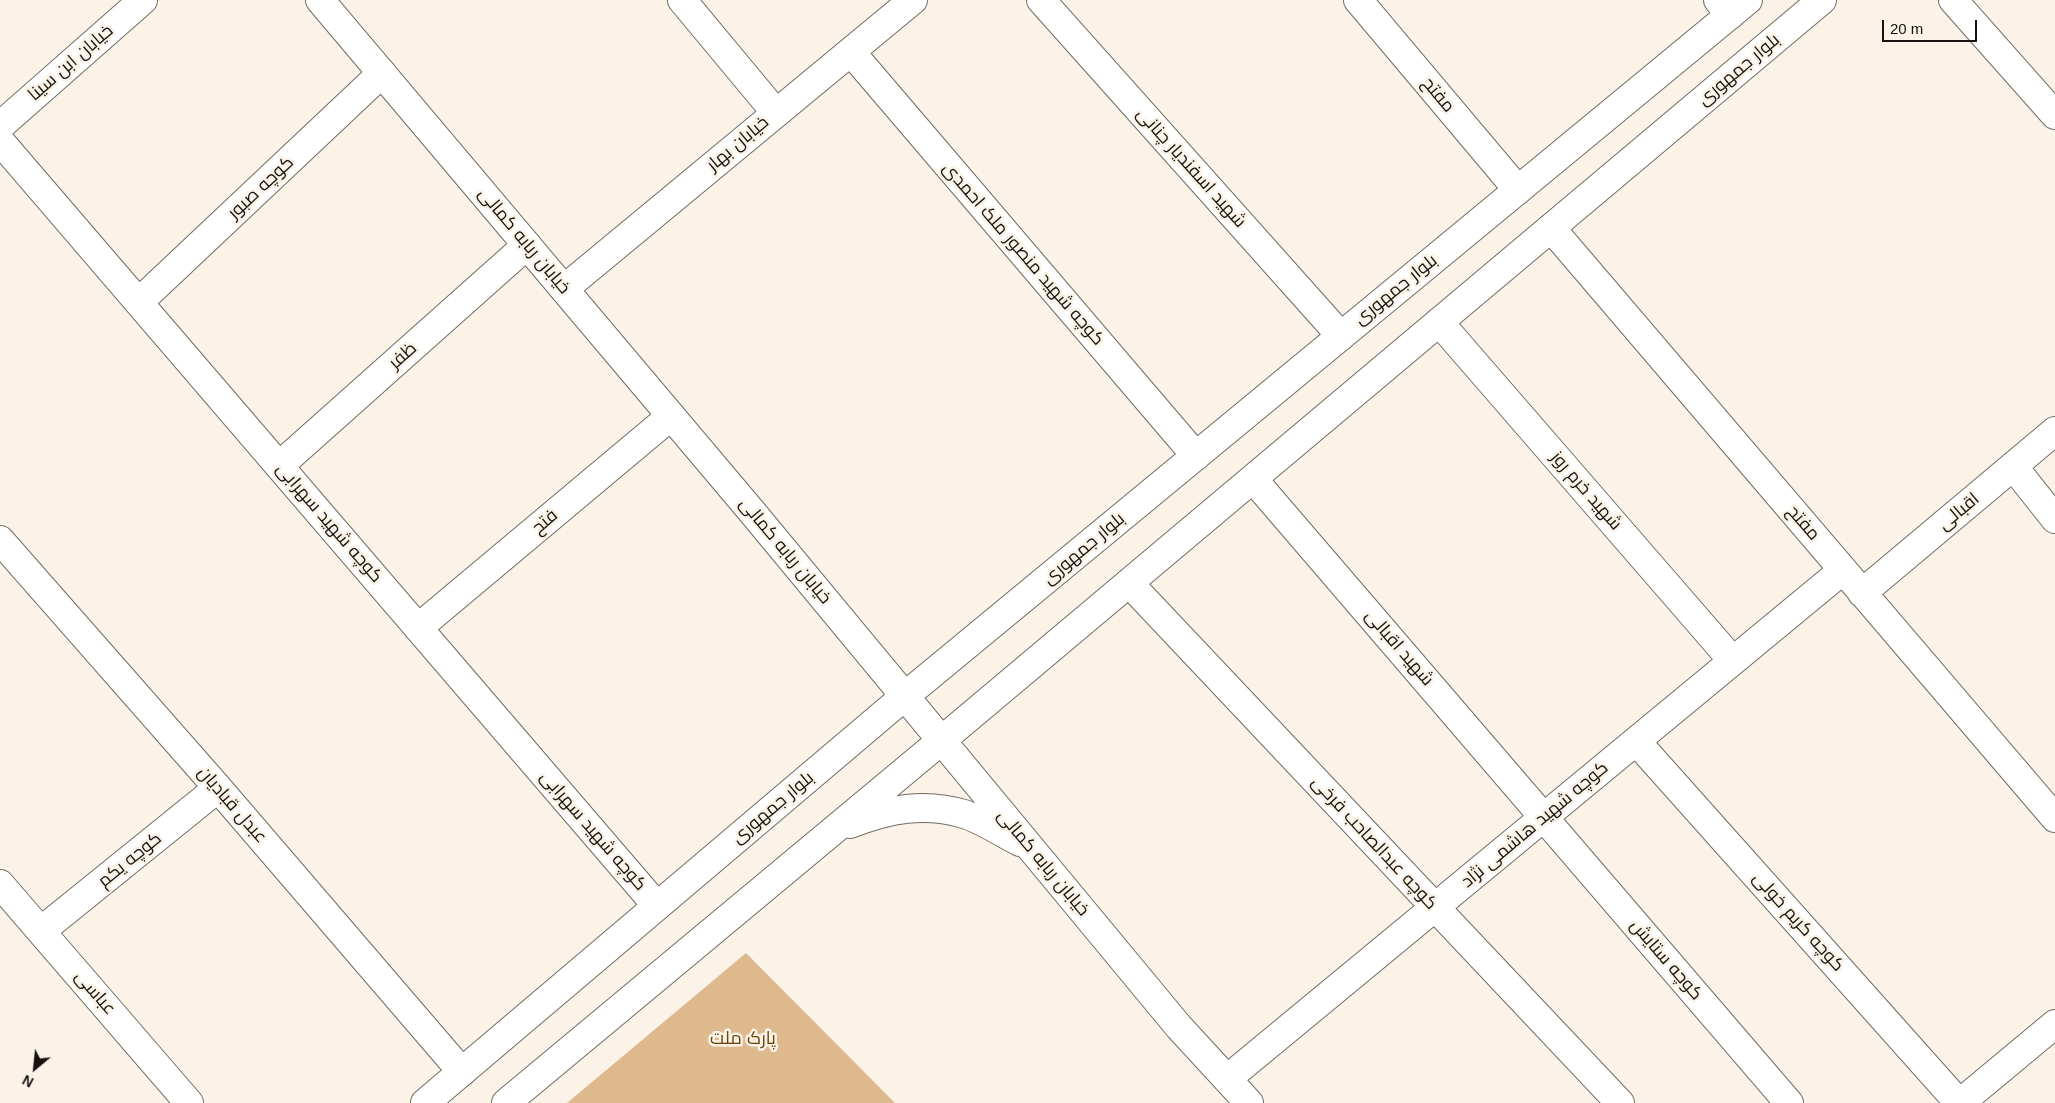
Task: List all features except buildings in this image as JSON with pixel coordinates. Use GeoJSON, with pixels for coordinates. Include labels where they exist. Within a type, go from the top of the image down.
{"type":"FeatureCollection","features":[{"type":"Feature","properties":{"kind":"street","name":"خیابان ابن سینا"},"geometry":{"type":"LineString","coordinates":[[0,126],[143,0]]}},
{"type":"Feature","properties":{"kind":"street","name":"خیابان ربابه کمالی"},"geometry":{"type":"LineString","coordinates":[[320,0],[942,740],[1179,1028],[1249,1103]]}},
{"type":"Feature","properties":{"kind":"street"},"geometry":{"type":"LineString","coordinates":[[682,0],[776,113]]}},
{"type":"Feature","properties":{"kind":"street","name":"خیابان بهار"},"geometry":{"type":"LineString","coordinates":[[564,288],[913,0]]}},
{"type":"Feature","properties":{"kind":"street","name":"شهید اسفندیار چنانی"},"geometry":{"type":"LineString","coordinates":[[1041,0],[1341,336]]}},
{"type":"Feature","properties":{"kind":"street","name":"مفتح"},"geometry":{"type":"LineString","coordinates":[[1358,0],[1518,190]]}},
{"type":"Feature","properties":{"kind":"street","name":"بلوار جمهوری"},"geometry":{"type":"LineString","coordinates":[[506,1103],[942,740],[1822,0]]}},
{"type":"Feature","properties":{"kind":"street"},"geometry":{"type":"LineString","coordinates":[[1953,0],[2055,115]]}},
{"type":"Feature","properties":{"kind":"street","name":"بلوار جمهوری"},"geometry":{"type":"LineString","coordinates":[[425,1103],[905,696],[1518,190],[1732,5]]}},
{"type":"Feature","properties":{"kind":"street","name":"کوچه شهید منصور ملک احمدی"},"geometry":{"type":"LineString","coordinates":[[851,52],[1196,456]]}},
{"type":"Feature","properties":{"kind":"street","name":"کوچه صبور"},"geometry":{"type":"LineString","coordinates":[[139,302],[382,73]]}},
{"type":"Feature","properties":{"kind":"street","name":"کوچه شهید سهرابی"},"geometry":{"type":"LineString","coordinates":[[0,141],[657,906]]}},
{"type":"Feature","properties":{"kind":"street","name":"مفتح"},"geometry":{"type":"LineString","coordinates":[[1551,228],[2055,818]]}},
{"type":"Feature","properties":{"kind":"street","name":"ظفر"},"geometry":{"type":"LineString","coordinates":[[279,466],[527,246]]}},
{"type":"Feature","properties":{"kind":"street","name":"شهید خرم روز"},"geometry":{"type":"LineString","coordinates":[[1439,322],[1733,661]]}},
{"type":"Feature","properties":{"kind":"street","name":"فتح"},"geometry":{"type":"LineString","coordinates":[[418,628],[671,416]]}},
{"type":"Feature","properties":{"kind":"street","name":"اقبالی"},"geometry":{"type":"LineString","coordinates":[[1862,593],[2055,431]]}},
{"type":"Feature","properties":{"kind":"street"},"geometry":{"type":"LineString","coordinates":[[2013,466],[2055,519]]}},
{"type":"Feature","properties":{"kind":"street","name":"شهید اقبالی"},"geometry":{"type":"LineString","coordinates":[[1253,479],[1544,817]]}},
{"type":"Feature","properties":{"kind":"street","name":"عبدل قبادیان"},"geometry":{"type":"LineString","coordinates":[[0,540],[218,788],[462,1072]]}},
{"type":"Feature","properties":{"kind":"street","name":"کوچه شهید هاشمی نژاد"},"geometry":{"type":"LineString","coordinates":[[1227,1079],[1843,570]]}},
{"type":"Feature","properties":{"kind":"street","name":"کوچه عبدالصاحب فرخی"},"geometry":{"type":"LineString","coordinates":[[1129,583],[1620,1103]]}},
{"type":"Feature","properties":{"kind":"street","name":"کوچه کریم خولی"},"geometry":{"type":"LineString","coordinates":[[1636,741],[1960,1103]]}},
{"type":"Feature","properties":{"kind":"street","name":"کوچه یکم"},"geometry":{"type":"LineString","coordinates":[[41,931],[218,788]]}},
{"type":"Feature","properties":{"kind":"street"},"geometry":{"type":"LineString","coordinates":[[835,829],[877,814],[926,806],[965,814],[1030,847]]}},
{"type":"Feature","properties":{"kind":"street","name":"کوچه ستایش"},"geometry":{"type":"LineString","coordinates":[[1544,817],[1789,1103]]}},
{"type":"Feature","properties":{"kind":"street","name":"عباسی"},"geometry":{"type":"LineString","coordinates":[[0,884],[189,1103]]}},
{"type":"Feature","properties":{"kind":"street"},"geometry":{"type":"LineString","coordinates":[[1960,1103],[2055,1024]]}},
{"type":"Feature","properties":{"kind":"green space","name":"پارک ملت"},"geometry":{"type":"Polygon","coordinates":[[[746,953],[895,1103],[567,1103],[746,953]]]}}]}
